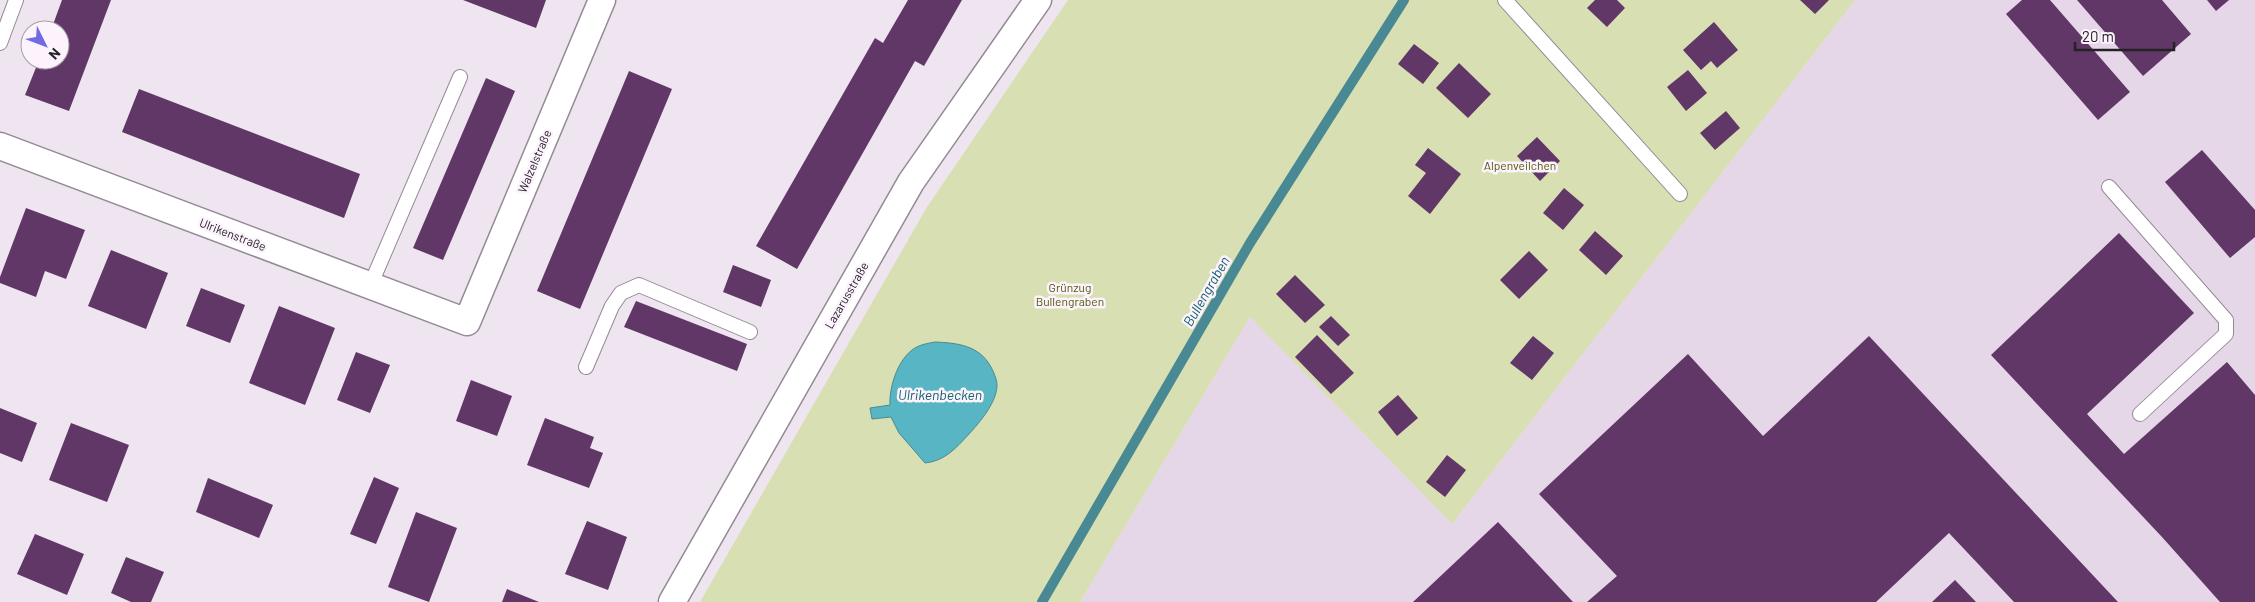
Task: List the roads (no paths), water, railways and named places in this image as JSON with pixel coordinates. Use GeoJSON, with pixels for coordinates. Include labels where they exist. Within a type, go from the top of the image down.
{"type":"FeatureCollection","features":[{"type":"Feature","properties":{"kind":"street","name":"Walzelstraße"},"geometry":{"type":"LineString","coordinates":[[467,322],[602,0]]}},
{"type":"Feature","properties":{"kind":"street","name":"Lazarusstraße"},"geometry":{"type":"LineString","coordinates":[[672,602],[911,182],[1038,0]]}},
{"type":"Feature","properties":{"kind":"street","name":"Ulrikenstraße"},"geometry":{"type":"LineString","coordinates":[[0,146],[467,322]]}},
{"type":"Feature","properties":{"kind":"lane"},"geometry":{"type":"LineString","coordinates":[[0,43],[16,0]]}},
{"type":"Feature","properties":{"kind":"lane"},"geometry":{"type":"LineString","coordinates":[[1504,0],[1680,194]]}},
{"type":"Feature","properties":{"kind":"lane"},"geometry":{"type":"LineString","coordinates":[[370,286],[460,77]]}},
{"type":"Feature","properties":{"kind":"lane"},"geometry":{"type":"LineString","coordinates":[[2109,187],[2226,320],[2226,334],[2140,414]]}},
{"type":"Feature","properties":{"kind":"lane"},"geometry":{"type":"LineString","coordinates":[[586,367],[612,306],[621,293],[639,285],[750,332]]}},
{"type":"Feature","properties":{"kind":"water","name":"Ulrikenbecken"},"geometry":{"type":"Polygon","coordinates":[[[935,342],[967,347],[980,354],[991,367],[997,385],[991,405],[969,434],[955,449],[944,457],[925,463],[899,433],[891,417],[872,419],[870,408],[890,405],[893,380],[906,356],[919,346],[935,342]]]}},
{"type":"Feature","properties":{"kind":"waterway","name":"Bullengraben"},"geometry":{"type":"LineString","coordinates":[[1042,602],[1250,243],[1404,0]]}},
{"type":"Feature","properties":{"kind":"park label","name":"Alpenveilchen"},"geometry":{"type":"Point","coordinates":[1520,165]}},
{"type":"Feature","properties":{"kind":"park label","name":"Grünzug Bullengraben"},"geometry":{"type":"Point","coordinates":[1070,294]}}]}
